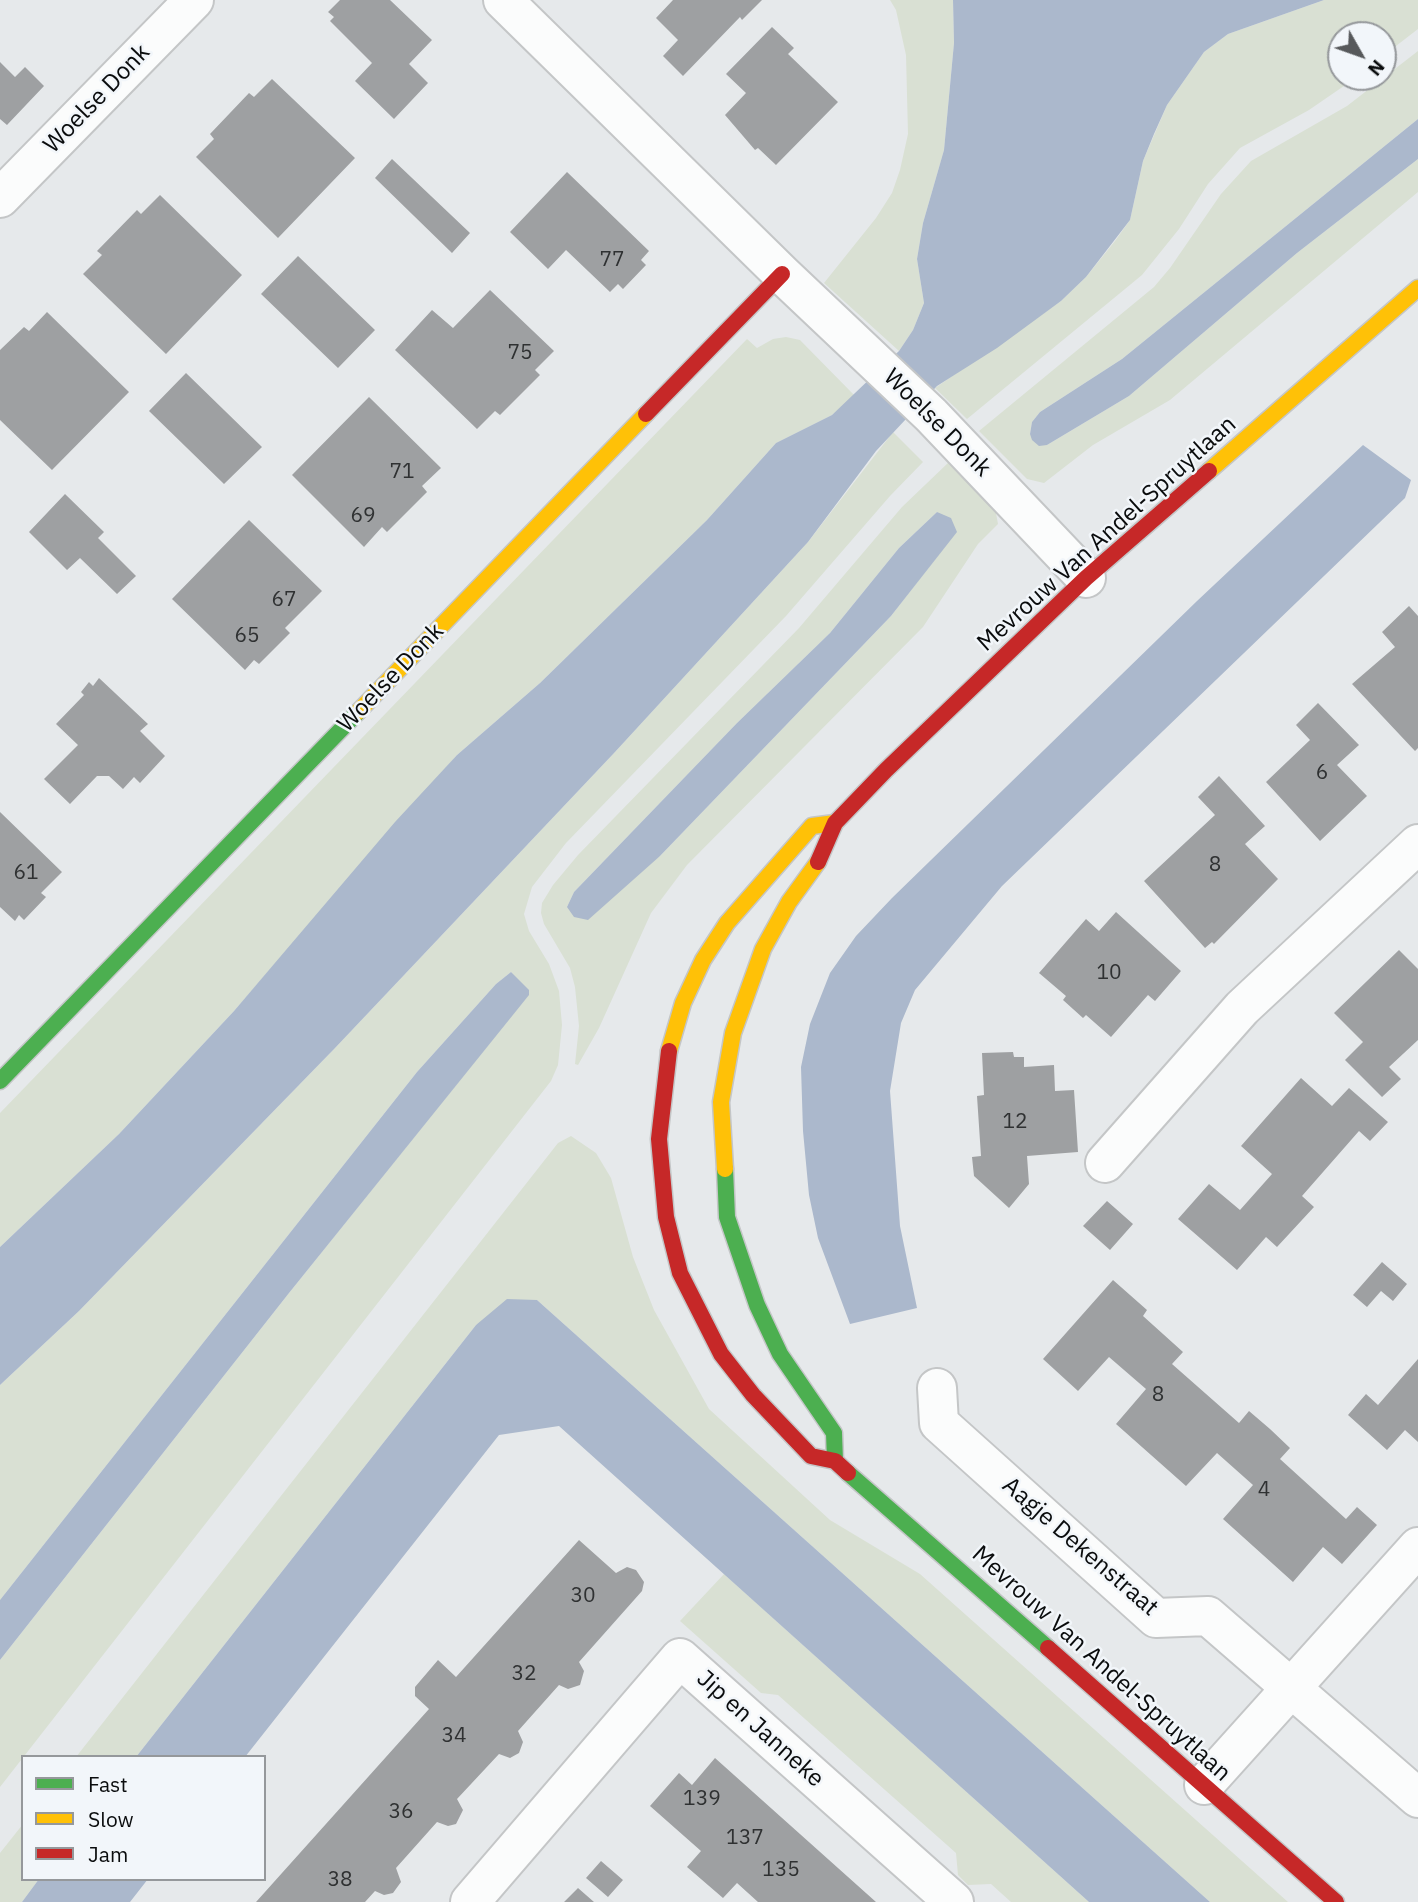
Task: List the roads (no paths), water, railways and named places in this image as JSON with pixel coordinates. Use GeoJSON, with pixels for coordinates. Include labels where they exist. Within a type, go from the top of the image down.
{"type":"FeatureCollection","features":[{"type":"Feature","properties":{"kind":"street","name":"Woelse Donk"},"geometry":{"type":"LineString","coordinates":[[0,198],[194,0]]}},
{"type":"Feature","properties":{"kind":"street","name":"Woelse Donk"},"geometry":{"type":"LineString","coordinates":[[503,0],[782,274],[931,415],[1086,578]]}},
{"type":"Feature","properties":{"kind":"street","name":"Woelse Donk"},"geometry":{"type":"LineString","coordinates":[[0,1081],[782,274]]}},
{"type":"Feature","properties":{"kind":"street","name":"Mevrouw Van Andel-Spruytlaan"},"geometry":{"type":"LineString","coordinates":[[835,1461],[834,1433],[780,1354],[757,1305],[727,1217],[721,1102],[733,1032],[759,959],[789,902],[819,860],[835,823],[1086,578],[1415,297]]}},
{"type":"Feature","properties":{"kind":"street","name":"Mevrouw Van Andel-Spruytlaan"},"geometry":{"type":"LineString","coordinates":[[835,823],[812,827],[753,890],[703,960],[683,1003],[668,1055],[659,1139],[666,1217],[680,1273],[697,1312],[720,1354],[789,1435],[811,1456],[835,1461],[1336,1902]]}},
{"type":"Feature","properties":{"kind":"street"},"geometry":{"type":"LineString","coordinates":[[1105,1163],[1242,1008],[1418,844]]}},
{"type":"Feature","properties":{"kind":"street","name":"Aagje Dekenstraat"},"geometry":{"type":"LineString","coordinates":[[937,1388],[939,1423],[1156,1618],[1208,1616],[1418,1798]]}},
{"type":"Feature","properties":{"kind":"street"},"geometry":{"type":"LineString","coordinates":[[1204,1786],[1418,1547]]}},
{"type":"Feature","properties":{"kind":"street","name":"Jip en Janneke"},"geometry":{"type":"LineString","coordinates":[[470,1902],[680,1658],[954,1902]]}},
{"type":"Feature","properties":{"kind":"water"},"geometry":{"type":"Polygon","coordinates":[[[953,0],[1324,0],[1228,34],[1204,52],[1167,105],[1154,134],[1143,161],[1130,220],[1086,277],[1061,301],[997,348],[937,386],[876,451],[808,542],[615,752],[336,1047],[79,1311],[0,1385],[0,1247],[119,1134],[234,1011],[395,822],[457,755],[540,683],[707,520],[776,443],[832,415],[899,351],[913,330],[924,303],[917,259],[923,223],[944,150],[954,43],[953,0]]]}},
{"type":"Feature","properties":{"kind":"water"},"geometry":{"type":"Polygon","coordinates":[[[1418,119],[1418,159],[1297,253],[1129,396],[1047,445],[1039,446],[1032,440],[1032,422],[1040,412],[1122,359],[1418,119]]]}},
{"type":"Feature","properties":{"kind":"water"},"geometry":{"type":"Polygon","coordinates":[[[1363,445],[1411,480],[1405,498],[1002,886],[915,990],[901,1023],[890,1091],[900,1226],[917,1308],[850,1324],[818,1238],[809,1195],[803,1131],[801,1067],[810,1024],[830,973],[856,936],[892,898],[1197,601],[1363,445]]]}},
{"type":"Feature","properties":{"kind":"water"},"geometry":{"type":"Polygon","coordinates":[[[937,512],[951,518],[957,532],[891,616],[660,856],[588,920],[574,917],[567,907],[574,892],[737,723],[830,633],[899,548],[937,512]]]}},
{"type":"Feature","properties":{"kind":"water"},"geometry":{"type":"Polygon","coordinates":[[[511,972],[529,990],[529,995],[289,1293],[0,1660],[0,1600],[417,1072],[496,984],[511,972]]]}},
{"type":"Feature","properties":{"kind":"water"},"geometry":{"type":"Polygon","coordinates":[[[507,1299],[537,1300],[1210,1902],[1089,1902],[559,1426],[499,1435],[247,1755],[138,1755],[476,1325],[507,1299]]]}},
{"type":"Feature","properties":{"kind":"water"},"geometry":{"type":"Polygon","coordinates":[[[38,1881],[146,1881],[130,1902],[22,1902],[38,1881]]]}}]}
